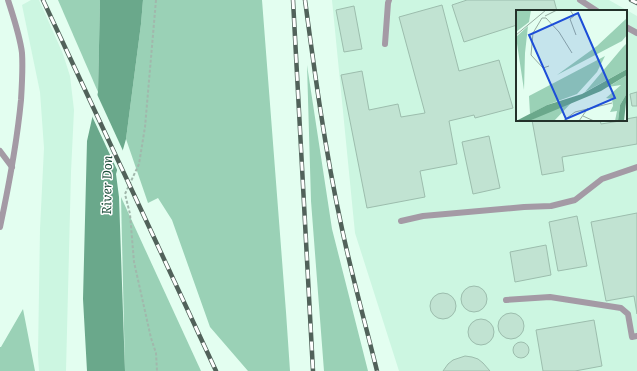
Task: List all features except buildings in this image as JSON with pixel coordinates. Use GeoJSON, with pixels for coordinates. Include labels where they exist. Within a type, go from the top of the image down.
{"type":"FeatureCollection","features":[{"type":"Feature","properties":{"kind":"lane"},"geometry":{"type":"LineString","coordinates":[[0,227],[12,167],[19,117],[22,73],[22,52],[8,0]]}},
{"type":"Feature","properties":{"kind":"lane"},"geometry":{"type":"LineString","coordinates":[[385,44],[388,3],[390,0]]}},
{"type":"Feature","properties":{"kind":"lane"},"geometry":{"type":"LineString","coordinates":[[580,0],[595,10]]}},
{"type":"Feature","properties":{"kind":"lane"},"geometry":{"type":"LineString","coordinates":[[627,28],[637,33]]}},
{"type":"Feature","properties":{"kind":"lane"},"geometry":{"type":"LineString","coordinates":[[0,151],[12,167]]}},
{"type":"Feature","properties":{"kind":"lane"},"geometry":{"type":"LineString","coordinates":[[401,221],[423,216],[551,206],[575,200],[602,179],[637,167]]}},
{"type":"Feature","properties":{"kind":"lane"},"geometry":{"type":"LineString","coordinates":[[506,300],[550,297],[621,308],[628,314],[632,337],[637,336]]}},
{"type":"Feature","properties":{"kind":"path"},"geometry":{"type":"LineString","coordinates":[[156,0],[145,127],[139,164],[125,194],[130,214],[134,262],[151,338],[156,353],[157,371]]}},
{"type":"Feature","properties":{"kind":"shaded area"},"geometry":{"type":"Polygon","coordinates":[[[31,0],[39,0],[63,54],[70,76],[74,110],[66,371],[39,371],[40,229],[44,148],[40,92],[22,5],[31,0]]]}},
{"type":"Feature","properties":{"kind":"shaded area"},"geometry":{"type":"Polygon","coordinates":[[[58,0],[100,0],[98,92],[58,0]]]}},
{"type":"Feature","properties":{"kind":"shaded area"},"geometry":{"type":"Polygon","coordinates":[[[143,0],[262,0],[290,371],[248,371],[210,327],[172,220],[158,198],[148,203],[126,139],[143,0]]]}},
{"type":"Feature","properties":{"kind":"shaded area"},"geometry":{"type":"Polygon","coordinates":[[[332,0],[609,0],[626,10],[516,10],[516,121],[627,121],[627,10],[637,16],[637,371],[399,371],[355,233],[332,0]]]}},
{"type":"Feature","properties":{"kind":"shaded area"},"geometry":{"type":"Polygon","coordinates":[[[307,65],[332,229],[368,371],[324,371],[311,201],[307,65]]]}},
{"type":"Feature","properties":{"kind":"shaded area"},"geometry":{"type":"Polygon","coordinates":[[[121,197],[201,371],[125,371],[121,197]]]}},
{"type":"Feature","properties":{"kind":"shaded area"},"geometry":{"type":"Polygon","coordinates":[[[23,309],[35,371],[0,371],[0,347],[23,309]]]}},
{"type":"Feature","properties":{"kind":"water","name":"River Don"},"geometry":{"type":"Polygon","coordinates":[[[100,0],[143,0],[126,139],[116,174],[119,197],[125,371],[87,371],[83,299],[87,141],[98,92],[100,0]]]}},
{"type":"Feature","properties":{"kind":"pier"},"geometry":{"type":"Polygon","coordinates":[[[96,92],[124,153],[119,174],[91,114],[96,92]]]}},
{"type":"Feature","properties":{"kind":"railway"},"geometry":{"type":"LineString","coordinates":[[43,0],[216,371]]}},
{"type":"Feature","properties":{"kind":"railway"},"geometry":{"type":"LineString","coordinates":[[293,0],[313,371]]}},
{"type":"Feature","properties":{"kind":"railway"},"geometry":{"type":"LineString","coordinates":[[305,0],[335,196],[349,261],[377,371]]}},
{"type":"Feature","properties":{"kind":"railway"},"geometry":{"type":"LineString","coordinates":[[631,0],[637,3]]}}]}
